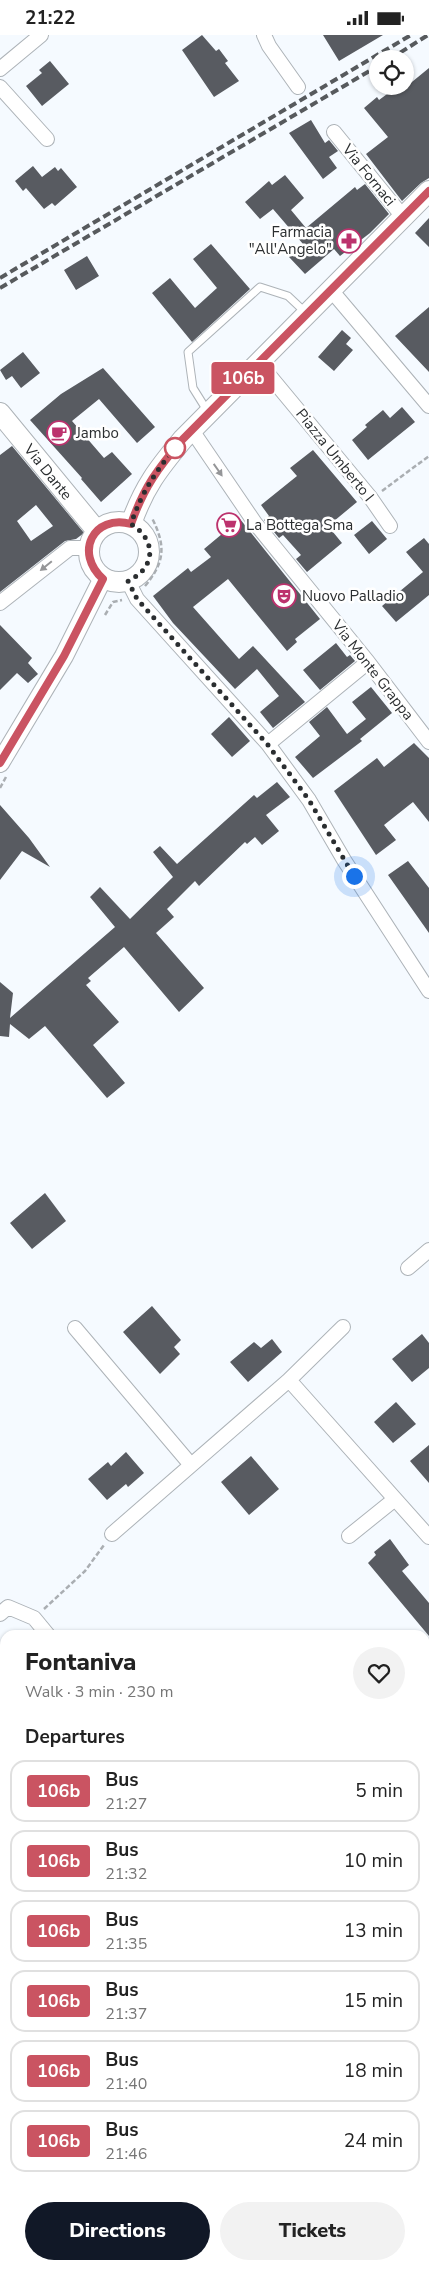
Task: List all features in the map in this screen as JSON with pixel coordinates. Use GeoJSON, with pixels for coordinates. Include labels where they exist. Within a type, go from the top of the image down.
{"type":"FeatureCollection","features":[{"type":"Feature","properties":{"kind":"main road"},"geometry":{"type":"LineString","coordinates":[[131,524],[140,497],[152,476],[192,429],[429,191]]}},
{"type":"Feature","properties":{"kind":"main road","name":"Via Dante"},"geometry":{"type":"LineString","coordinates":[[0,413],[93,540]]}},
{"type":"Feature","properties":{"kind":"main road"},"geometry":{"type":"LineString","coordinates":[[113,522],[131,524],[145,536],[150,554],[143,571],[128,581],[119,583],[103,579],[92,565],[93,540],[113,522]]}},
{"type":"Feature","properties":{"kind":"street"},"geometry":{"type":"LineString","coordinates":[[0,69],[41,35]]}},
{"type":"Feature","properties":{"kind":"street"},"geometry":{"type":"LineString","coordinates":[[264,35],[269,46],[298,87]]}},
{"type":"Feature","properties":{"kind":"street"},"geometry":{"type":"LineString","coordinates":[[0,87],[47,139]]}},
{"type":"Feature","properties":{"kind":"street","name":"Via Fornaci"},"geometry":{"type":"LineString","coordinates":[[334,132],[404,218]]}},
{"type":"Feature","properties":{"kind":"street"},"geometry":{"type":"LineString","coordinates":[[331,290],[429,407]]}},
{"type":"Feature","properties":{"kind":"street","name":"Piazza Umberto I"},"geometry":{"type":"LineString","coordinates":[[259,363],[370,497],[390,526]]}},
{"type":"Feature","properties":{"kind":"street","name":"Via Monte Grappa"},"geometry":{"type":"LineString","coordinates":[[192,429],[255,523],[368,662],[429,743]]}},
{"type":"Feature","properties":{"kind":"street"},"geometry":{"type":"LineString","coordinates":[[0,603],[70,548],[93,540]]}},
{"type":"Feature","properties":{"kind":"street"},"geometry":{"type":"LineString","coordinates":[[0,763],[64,656],[103,579]]}},
{"type":"Feature","properties":{"kind":"street"},"geometry":{"type":"LineString","coordinates":[[128,581],[137,599],[268,745],[309,800],[344,860],[429,991]]}},
{"type":"Feature","properties":{"kind":"street"},"geometry":{"type":"LineString","coordinates":[[268,745],[368,662]]}},
{"type":"Feature","properties":{"kind":"street"},"geometry":{"type":"LineString","coordinates":[[408,1268],[429,1250]]}},
{"type":"Feature","properties":{"kind":"street"},"geometry":{"type":"LineString","coordinates":[[112,1534],[289,1380],[343,1327]]}},
{"type":"Feature","properties":{"kind":"street"},"geometry":{"type":"LineString","coordinates":[[75,1328],[190,1465]]}},
{"type":"Feature","properties":{"kind":"street"},"geometry":{"type":"LineString","coordinates":[[289,1380],[429,1537]]}},
{"type":"Feature","properties":{"kind":"street"},"geometry":{"type":"LineString","coordinates":[[349,1536],[395,1499]]}},
{"type":"Feature","properties":{"kind":"street"},"geometry":{"type":"LineString","coordinates":[[0,1614],[8,1607],[34,1618],[44,1630]]}},
{"type":"Feature","properties":{"kind":"lane"},"geometry":{"type":"LineString","coordinates":[[208,412],[193,389],[188,352],[260,287],[288,296],[307,314]]}},
{"type":"Feature","properties":{"kind":"path"},"geometry":{"type":"LineString","coordinates":[[370,497],[378,495],[429,456]]}},
{"type":"Feature","properties":{"kind":"path"},"geometry":{"type":"LineString","coordinates":[[34,1618],[85,1571],[112,1534]]}},
{"type":"Feature","properties":{"kind":"building"},"geometry":{"type":"Polygon","coordinates":[[[202,35],[216,51],[219,49],[228,61],[225,63],[239,81],[214,97],[182,50],[202,35]]]}},
{"type":"Feature","properties":{"kind":"building"},"geometry":{"type":"Polygon","coordinates":[[[323,35],[383,35],[339,61],[323,35]]]}},
{"type":"Feature","properties":{"kind":"building"},"geometry":{"type":"Polygon","coordinates":[[[50,61],[69,84],[42,106],[26,86],[42,73],[39,70],[50,61]]]}},
{"type":"Feature","properties":{"kind":"building"},"geometry":{"type":"Polygon","coordinates":[[[429,68],[429,178],[402,201],[366,154],[388,137],[364,108],[377,97],[379,100],[386,95],[414,95],[414,80],[429,68]]]}},
{"type":"Feature","properties":{"kind":"building"},"geometry":{"type":"Polygon","coordinates":[[[311,120],[325,143],[329,140],[338,151],[329,157],[337,168],[323,179],[289,133],[311,120]]]}},
{"type":"Feature","properties":{"kind":"building"},"geometry":{"type":"Polygon","coordinates":[[[33,166],[42,177],[55,167],[58,171],[61,168],[77,187],[55,206],[52,203],[44,209],[26,188],[23,191],[15,181],[33,166]]]}},
{"type":"Feature","properties":{"kind":"building"},"geometry":{"type":"Polygon","coordinates":[[[285,175],[304,198],[291,210],[306,228],[355,187],[357,190],[365,184],[389,214],[370,233],[340,256],[334,249],[305,274],[289,257],[303,244],[273,209],[260,219],[245,202],[269,181],[272,185],[285,175]]]}},
{"type":"Feature","properties":{"kind":"building"},"geometry":{"type":"Polygon","coordinates":[[[429,218],[429,247],[415,233],[429,218]]]}},
{"type":"Feature","properties":{"kind":"building"},"geometry":{"type":"Polygon","coordinates":[[[211,244],[250,289],[192,342],[152,293],[170,278],[195,308],[217,288],[193,259],[211,244]]]}},
{"type":"Feature","properties":{"kind":"building"},"geometry":{"type":"Polygon","coordinates":[[[87,256],[99,276],[76,290],[64,270],[87,256]]]}},
{"type":"Feature","properties":{"kind":"building"},"geometry":{"type":"Polygon","coordinates":[[[429,307],[429,372],[395,336],[429,307]]]}},
{"type":"Feature","properties":{"kind":"building"},"geometry":{"type":"Polygon","coordinates":[[[342,330],[351,338],[346,344],[353,350],[334,371],[318,357],[342,330]]]}},
{"type":"Feature","properties":{"kind":"building"},"geometry":{"type":"Polygon","coordinates":[[[23,352],[40,373],[21,388],[12,376],[6,380],[0,370],[23,352]]]}},
{"type":"Feature","properties":{"kind":"building"},"geometry":{"type":"Polygon","coordinates":[[[103,368],[155,427],[137,443],[99,399],[72,421],[104,458],[112,452],[132,474],[101,502],[30,420],[61,394],[103,368]]]}},
{"type":"Feature","properties":{"kind":"building"},"geometry":{"type":"Polygon","coordinates":[[[402,407],[415,422],[368,460],[352,440],[367,427],[365,425],[383,410],[390,418],[402,407]]]}},
{"type":"Feature","properties":{"kind":"building"},"geometry":{"type":"Polygon","coordinates":[[[12,446],[84,533],[76,539],[65,541],[0,592],[0,455],[12,446]],[[36,505],[17,521],[31,541],[53,526],[36,505]]]}},
{"type":"Feature","properties":{"kind":"building"},"geometry":{"type":"Polygon","coordinates":[[[313,450],[357,502],[328,526],[342,543],[307,572],[296,559],[301,555],[283,535],[279,538],[264,520],[269,516],[261,505],[297,476],[290,468],[313,450]]]}},
{"type":"Feature","properties":{"kind":"building"},"geometry":{"type":"Polygon","coordinates":[[[240,519],[320,619],[295,639],[297,642],[287,651],[228,579],[193,607],[239,659],[253,646],[305,702],[273,728],[260,712],[279,696],[257,669],[235,689],[173,623],[153,596],[188,568],[191,572],[211,557],[204,549],[240,519]]]}},
{"type":"Feature","properties":{"kind":"building"},"geometry":{"type":"Polygon","coordinates":[[[372,521],[387,539],[369,554],[354,535],[372,521]]]}},
{"type":"Feature","properties":{"kind":"building"},"geometry":{"type":"Polygon","coordinates":[[[424,538],[429,544],[429,595],[396,622],[382,606],[423,572],[406,552],[424,538]]]}},
{"type":"Feature","properties":{"kind":"building"},"geometry":{"type":"Polygon","coordinates":[[[0,625],[32,658],[28,663],[38,674],[28,683],[17,673],[0,690],[0,625]]]}},
{"type":"Feature","properties":{"kind":"building"},"geometry":{"type":"Polygon","coordinates":[[[336,643],[347,657],[350,655],[355,661],[320,690],[303,670],[336,643]]]}},
{"type":"Feature","properties":{"kind":"building"},"geometry":{"type":"Polygon","coordinates":[[[371,687],[392,713],[360,739],[362,741],[313,778],[295,757],[320,736],[309,722],[327,707],[347,734],[366,719],[352,702],[371,687]]]}},
{"type":"Feature","properties":{"kind":"building"},"geometry":{"type":"Polygon","coordinates":[[[229,717],[250,741],[232,757],[211,734],[229,717]]]}},
{"type":"Feature","properties":{"kind":"building"},"geometry":{"type":"Polygon","coordinates":[[[414,743],[429,758],[429,822],[413,802],[384,825],[396,840],[376,855],[334,791],[377,758],[384,767],[414,743]]]}},
{"type":"Feature","properties":{"kind":"building"},"geometry":{"type":"Polygon","coordinates":[[[277,782],[290,797],[266,815],[279,831],[262,845],[255,837],[247,844],[245,842],[199,886],[195,881],[167,909],[174,917],[156,933],[204,988],[179,1012],[124,947],[88,978],[91,981],[86,985],[119,1022],[93,1045],[125,1083],[107,1098],[45,1026],[29,1039],[10,1024],[9,1037],[0,1036],[0,982],[13,993],[10,1018],[115,927],[90,897],[100,887],[130,919],[173,877],[153,852],[160,846],[177,864],[254,795],[257,798],[277,782]]]}},
{"type":"Feature","properties":{"kind":"building"},"geometry":{"type":"Polygon","coordinates":[[[0,805],[29,838],[50,867],[22,851],[0,880],[0,805]]]}},
{"type":"Feature","properties":{"kind":"building"},"geometry":{"type":"Polygon","coordinates":[[[408,861],[429,888],[429,933],[388,875],[408,861]]]}},
{"type":"Feature","properties":{"kind":"building"},"geometry":{"type":"Polygon","coordinates":[[[45,1193],[66,1221],[32,1249],[10,1223],[45,1193]]]}},
{"type":"Feature","properties":{"kind":"building"},"geometry":{"type":"Polygon","coordinates":[[[152,1306],[181,1340],[174,1347],[180,1354],[160,1374],[123,1332],[152,1306]]]}},
{"type":"Feature","properties":{"kind":"building"},"geometry":{"type":"Polygon","coordinates":[[[422,1334],[429,1343],[429,1368],[412,1382],[392,1359],[422,1334]]]}},
{"type":"Feature","properties":{"kind":"building"},"geometry":{"type":"Polygon","coordinates":[[[272,1339],[282,1352],[248,1382],[230,1362],[254,1342],[261,1348],[272,1339]]]}},
{"type":"Feature","properties":{"kind":"building"},"geometry":{"type":"Polygon","coordinates":[[[396,1402],[416,1424],[393,1443],[374,1422],[396,1402]]]}},
{"type":"Feature","properties":{"kind":"building"},"geometry":{"type":"Polygon","coordinates":[[[429,1445],[429,1483],[410,1461],[429,1445]]]}},
{"type":"Feature","properties":{"kind":"building"},"geometry":{"type":"Polygon","coordinates":[[[126,1452],[144,1473],[128,1487],[126,1484],[107,1500],[88,1479],[108,1462],[111,1466],[126,1452]]]}},
{"type":"Feature","properties":{"kind":"building"},"geometry":{"type":"Polygon","coordinates":[[[251,1456],[279,1489],[249,1515],[221,1482],[251,1456]]]}},
{"type":"Feature","properties":{"kind":"building"},"geometry":{"type":"Polygon","coordinates":[[[390,1539],[409,1565],[402,1571],[429,1603],[429,1630],[424,1630],[368,1563],[376,1555],[374,1552],[390,1539]]]}},
{"type":"Feature","properties":{"kind":"railway"},"geometry":{"type":"LineString","coordinates":[[0,278],[411,35]]}},
{"type":"Feature","properties":{"kind":"railway"},"geometry":{"type":"LineString","coordinates":[[404,50],[428,35]]}},
{"type":"Feature","properties":{"kind":"railway"},"geometry":{"type":"LineString","coordinates":[[0,288],[369,71]]}},
{"type":"Feature","properties":{"kind":"bus line","name":"106b"},"geometry":{"type":"LineString","coordinates":[[0,763],[64,656],[103,579],[96,573],[89,557],[91,539],[104,525],[122,521],[131,524],[140,497],[152,476],[183,439],[429,191]]}},
{"type":"Feature","properties":{"kind":"place","name":"Farmacia \"All'Angelo\""},"geometry":{"type":"Point","coordinates":[349,241]}},
{"type":"Feature","properties":{"kind":"place","name":"Jambo"},"geometry":{"type":"Point","coordinates":[59,433]}},
{"type":"Feature","properties":{"kind":"place","name":"La Bottega Sma"},"geometry":{"type":"Point","coordinates":[229,525]}},
{"type":"Feature","properties":{"kind":"place","name":"Nuovo Palladio"},"geometry":{"type":"Point","coordinates":[284,596]}},
{"type":"Feature","properties":{"kind":"route"},"geometry":{"type":"LineString","coordinates":[[175,448],[152,476],[140,497],[131,524],[145,536],[149,544],[150,554],[148,563],[143,571],[128,581],[137,599],[268,745],[309,800],[354,876]]}}]}
